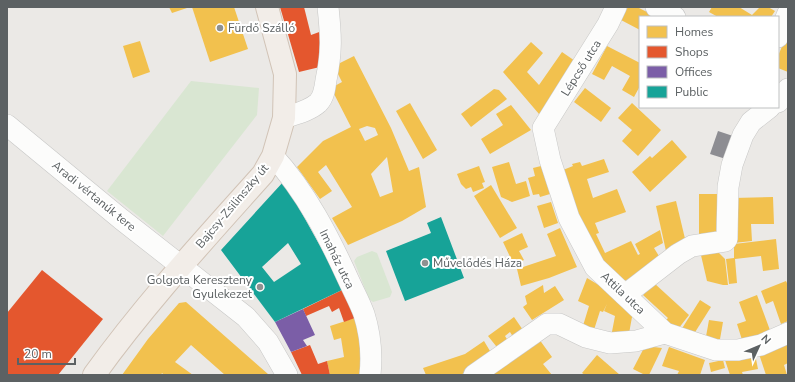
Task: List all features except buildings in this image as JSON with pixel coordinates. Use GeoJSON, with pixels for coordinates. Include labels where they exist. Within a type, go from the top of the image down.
{"type":"FeatureCollection","features":[{"type":"Feature","properties":{"kind":"main road","name":"Bajcsy-Zsilinszky út"},"geometry":{"type":"LineString","coordinates":[[94,375],[181,265],[263,174],[273,156],[284,118],[285,74],[267,7]]}},
{"type":"Feature","properties":{"kind":"street"},"geometry":{"type":"LineString","coordinates":[[284,118],[313,107],[319,102],[324,93],[330,58],[331,31],[328,7]]}},
{"type":"Feature","properties":{"kind":"street","name":"Lépcső utca"},"geometry":{"type":"LineString","coordinates":[[543,128],[608,24],[616,7]]}},
{"type":"Feature","properties":{"kind":"street"},"geometry":{"type":"LineString","coordinates":[[656,7],[673,16]]}},
{"type":"Feature","properties":{"kind":"street"},"geometry":{"type":"LineString","coordinates":[[779,35],[788,13]]}},
{"type":"Feature","properties":{"kind":"street"},"geometry":{"type":"LineString","coordinates":[[779,76],[788,81]]}},
{"type":"Feature","properties":{"kind":"street"},"geometry":{"type":"LineString","coordinates":[[779,101],[788,90]]}},
{"type":"Feature","properties":{"kind":"street"},"geometry":{"type":"LineString","coordinates":[[625,295],[678,254],[692,246],[725,241],[727,239],[728,187],[732,165],[743,135],[751,122],[769,108]]}},
{"type":"Feature","properties":{"kind":"street","name":"Aradi vértanúk tere"},"geometry":{"type":"LineString","coordinates":[[7,125],[121,219],[246,317],[268,342],[287,375]]}},
{"type":"Feature","properties":{"kind":"street","name":"Attila utca"},"geometry":{"type":"LineString","coordinates":[[543,128],[550,160],[569,218],[595,267],[665,333],[716,350],[738,350],[762,345],[788,332]]}},
{"type":"Feature","properties":{"kind":"street","name":"Imaház utca"},"geometry":{"type":"LineString","coordinates":[[273,156],[289,173],[314,213],[339,259],[364,314],[369,334],[370,375]]}},
{"type":"Feature","properties":{"kind":"street"},"geometry":{"type":"LineString","coordinates":[[474,375],[547,324],[559,324],[586,337],[610,343],[636,341],[665,333]]}},
{"type":"Feature","properties":{"kind":"green space"},"geometry":{"type":"Polygon","coordinates":[[[191,81],[259,88],[257,115],[163,236],[107,191],[191,81]]]}},
{"type":"Feature","properties":{"kind":"green space"},"geometry":{"type":"Polygon","coordinates":[[[372,251],[377,253],[392,292],[390,297],[373,302],[369,299],[354,261],[357,257],[372,251]]]}},
{"type":"Feature","properties":{"kind":"place","name":"Fürdő Szálló"},"geometry":{"type":"Point","coordinates":[220,28]}},
{"type":"Feature","properties":{"kind":"place","name":"Művelődés Háza"},"geometry":{"type":"Point","coordinates":[425,263]}},
{"type":"Feature","properties":{"kind":"place","name":"Golgota Kereszteny Gyulekezet"},"geometry":{"type":"Point","coordinates":[260,287]}}]}
